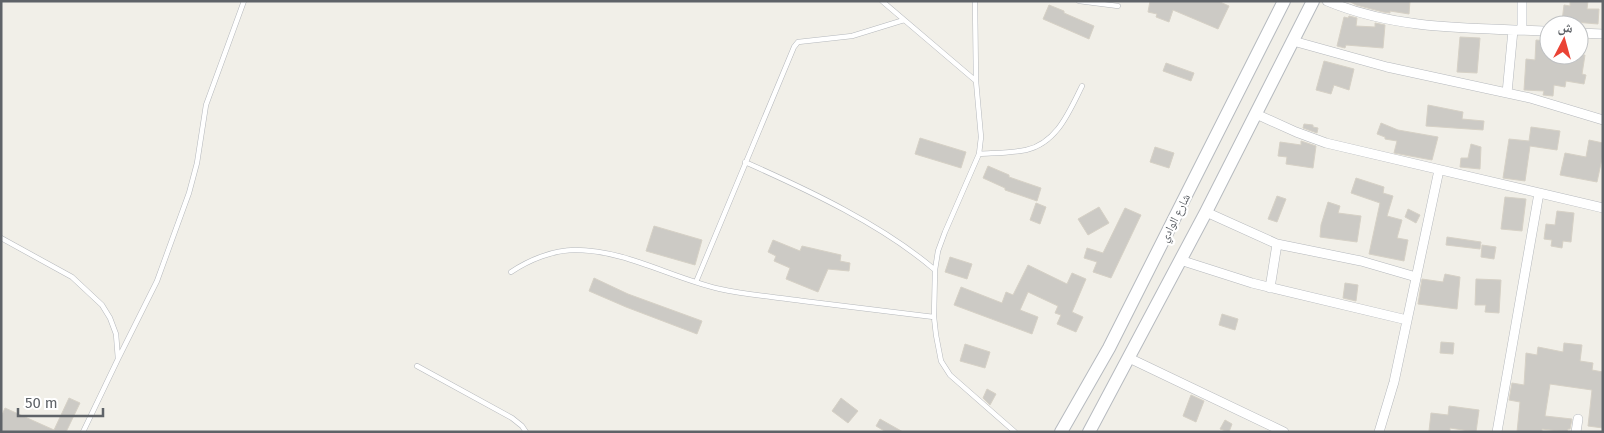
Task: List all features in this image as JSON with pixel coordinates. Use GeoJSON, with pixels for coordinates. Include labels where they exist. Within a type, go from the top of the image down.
{"type":"FeatureCollection","features":[{"type":"Feature","properties":{"kind":"main road","name":"شارع الوادي"},"geometry":{"type":"LineString","coordinates":[[1061,432],[1109,348],[1284,1]]}},
{"type":"Feature","properties":{"kind":"main road","name":"شارع الوادي"},"geometry":{"type":"LineString","coordinates":[[1089,432],[1206,212],[1313,1]]}},
{"type":"Feature","properties":{"kind":"street"},"geometry":{"type":"LineString","coordinates":[[1328,1],[1365,15],[1404,24],[1539,31]]}},
{"type":"Feature","properties":{"kind":"street"},"geometry":{"type":"LineString","coordinates":[[1522,1],[1522,30]]}},
{"type":"Feature","properties":{"kind":"street"},"geometry":{"type":"LineString","coordinates":[[1507,93],[1513,30]]}},
{"type":"Feature","properties":{"kind":"street"},"geometry":{"type":"LineString","coordinates":[[1589,33],[1603,34]]}},
{"type":"Feature","properties":{"kind":"street"},"geometry":{"type":"LineString","coordinates":[[1293,41],[1387,67],[1507,93],[1603,120]]}},
{"type":"Feature","properties":{"kind":"street"},"geometry":{"type":"LineString","coordinates":[[1256,114],[1326,143],[1603,208]]}},
{"type":"Feature","properties":{"kind":"street"},"geometry":{"type":"LineString","coordinates":[[1379,432],[1394,382],[1439,170]]}},
{"type":"Feature","properties":{"kind":"street"},"geometry":{"type":"LineString","coordinates":[[1497,432],[1539,193]]}},
{"type":"Feature","properties":{"kind":"street"},"geometry":{"type":"LineString","coordinates":[[1206,212],[1277,244],[1361,261],[1416,277]]}},
{"type":"Feature","properties":{"kind":"street"},"geometry":{"type":"LineString","coordinates":[[1270,288],[1277,244]]}},
{"type":"Feature","properties":{"kind":"street"},"geometry":{"type":"LineString","coordinates":[[1180,260],[1270,288],[1407,320]]}},
{"type":"Feature","properties":{"kind":"street"},"geometry":{"type":"LineString","coordinates":[[1129,358],[1284,432]]}},
{"type":"Feature","properties":{"kind":"street"},"geometry":{"type":"LineString","coordinates":[[1576,432],[1578,419]]}},
{"type":"Feature","properties":{"kind":"lane"},"geometry":{"type":"LineString","coordinates":[[84,432],[157,281],[189,193],[197,163],[206,105],[244,1]]}},
{"type":"Feature","properties":{"kind":"lane"},"geometry":{"type":"LineString","coordinates":[[882,1],[976,81]]}},
{"type":"Feature","properties":{"kind":"lane"},"geometry":{"type":"LineString","coordinates":[[975,1],[979,154],[938,251],[935,270],[934,317],[941,361],[950,375],[1015,432]]}},
{"type":"Feature","properties":{"kind":"lane"},"geometry":{"type":"LineString","coordinates":[[1079,1],[1118,6]]}},
{"type":"Feature","properties":{"kind":"lane"},"geometry":{"type":"LineString","coordinates":[[696,282],[794,47],[798,42],[852,36],[904,20]]}},
{"type":"Feature","properties":{"kind":"lane"},"geometry":{"type":"LineString","coordinates":[[979,154],[1026,150],[1045,142],[1062,125],[1082,86]]}},
{"type":"Feature","properties":{"kind":"lane"},"geometry":{"type":"LineString","coordinates":[[745,162],[814,194],[853,215],[919,257],[935,270]]}},
{"type":"Feature","properties":{"kind":"lane"},"geometry":{"type":"LineString","coordinates":[[1,238],[72,277],[102,305],[110,318],[116,334],[118,359]]}},
{"type":"Feature","properties":{"kind":"lane"},"geometry":{"type":"LineString","coordinates":[[511,272],[522,265],[560,251],[575,250],[627,258],[696,282],[739,292],[934,317]]}},
{"type":"Feature","properties":{"kind":"lane"},"geometry":{"type":"LineString","coordinates":[[417,366],[512,418],[526,432]]}},
{"type":"Feature","properties":{"kind":"building"},"geometry":{"type":"Polygon","coordinates":[[[1150,1],[1218,1],[1229,6],[1218,29],[1173,10],[1169,22],[1156,17],[1157,14],[1148,12],[1150,1]]]}},
{"type":"Feature","properties":{"kind":"building"},"geometry":{"type":"Polygon","coordinates":[[[1349,1],[1410,1],[1409,14],[1390,11],[1390,13],[1383,12],[1356,5],[1349,1]]]}},
{"type":"Feature","properties":{"kind":"building"},"geometry":{"type":"Polygon","coordinates":[[[1570,1],[1588,1],[1587,9],[1599,9],[1598,24],[1589,23],[1589,15],[1563,15],[1564,5],[1570,6],[1570,1]]]}},
{"type":"Feature","properties":{"kind":"building"},"geometry":{"type":"Polygon","coordinates":[[[1049,5],[1094,26],[1089,39],[1043,19],[1049,5]]]}},
{"type":"Feature","properties":{"kind":"building"},"geometry":{"type":"Polygon","coordinates":[[[1349,16],[1357,18],[1356,26],[1375,27],[1375,23],[1385,25],[1383,48],[1346,45],[1345,48],[1337,46],[1344,17],[1348,18],[1349,16]]]}},
{"type":"Feature","properties":{"kind":"building"},"geometry":{"type":"Polygon","coordinates":[[[1460,37],[1480,38],[1477,73],[1457,72],[1460,37]]]}},
{"type":"Feature","properties":{"kind":"building"},"geometry":{"type":"Polygon","coordinates":[[[1536,40],[1539,40],[1539,65],[1583,65],[1582,74],[1586,75],[1584,84],[1566,81],[1565,87],[1554,85],[1553,96],[1543,95],[1544,91],[1524,90],[1526,59],[1535,60],[1536,40]]]}},
{"type":"Feature","properties":{"kind":"building"},"geometry":{"type":"Polygon","coordinates":[[[1324,61],[1354,69],[1349,90],[1334,85],[1331,94],[1316,90],[1324,61]]]}},
{"type":"Feature","properties":{"kind":"building"},"geometry":{"type":"Polygon","coordinates":[[[1166,63],[1194,73],[1191,81],[1163,71],[1166,63]]]}},
{"type":"Feature","properties":{"kind":"building"},"geometry":{"type":"Polygon","coordinates":[[[1428,105],[1463,112],[1462,119],[1484,121],[1483,130],[1426,126],[1428,105]]]}},
{"type":"Feature","properties":{"kind":"building"},"geometry":{"type":"Polygon","coordinates":[[[1381,123],[1398,130],[1438,137],[1432,160],[1394,153],[1397,141],[1385,139],[1385,137],[1377,134],[1381,123]]]}},
{"type":"Feature","properties":{"kind":"building"},"geometry":{"type":"Polygon","coordinates":[[[1304,124],[1313,125],[1313,127],[1318,128],[1317,133],[1303,128],[1304,124]]]}},
{"type":"Feature","properties":{"kind":"building"},"geometry":{"type":"Polygon","coordinates":[[[1531,127],[1560,131],[1557,150],[1530,146],[1525,181],[1503,178],[1509,139],[1529,141],[1531,127]]]}},
{"type":"Feature","properties":{"kind":"building"},"geometry":{"type":"Polygon","coordinates":[[[920,138],[966,152],[961,168],[915,154],[920,138]]]}},
{"type":"Feature","properties":{"kind":"building"},"geometry":{"type":"Polygon","coordinates":[[[1589,140],[1603,143],[1603,154],[1597,182],[1560,175],[1565,153],[1586,157],[1589,140]]]}},
{"type":"Feature","properties":{"kind":"building"},"geometry":{"type":"Polygon","coordinates":[[[1301,141],[1316,146],[1313,168],[1286,164],[1287,157],[1278,156],[1280,142],[1301,145],[1301,141]]]}},
{"type":"Feature","properties":{"kind":"building"},"geometry":{"type":"Polygon","coordinates":[[[1471,144],[1481,147],[1480,169],[1460,167],[1461,158],[1468,158],[1471,144]]]}},
{"type":"Feature","properties":{"kind":"building"},"geometry":{"type":"Polygon","coordinates":[[[1155,147],[1174,153],[1169,168],[1150,162],[1155,147]]]}},
{"type":"Feature","properties":{"kind":"building"},"geometry":{"type":"Polygon","coordinates":[[[988,166],[1009,175],[1009,177],[1041,188],[1037,201],[1005,190],[1005,188],[983,178],[988,166]]]}},
{"type":"Feature","properties":{"kind":"building"},"geometry":{"type":"Polygon","coordinates":[[[1356,178],[1384,187],[1383,193],[1393,196],[1387,216],[1402,220],[1397,238],[1408,240],[1404,261],[1369,254],[1380,203],[1351,193],[1356,178]]]}},
{"type":"Feature","properties":{"kind":"building"},"geometry":{"type":"Polygon","coordinates":[[[1277,196],[1286,199],[1277,222],[1268,219],[1277,196]]]}},
{"type":"Feature","properties":{"kind":"building"},"geometry":{"type":"Polygon","coordinates":[[[1505,197],[1526,199],[1522,231],[1501,229],[1505,197]]]}},
{"type":"Feature","properties":{"kind":"building"},"geometry":{"type":"Polygon","coordinates":[[[1328,202],[1340,206],[1338,213],[1361,216],[1357,242],[1320,237],[1321,225],[1328,202]]]}},
{"type":"Feature","properties":{"kind":"building"},"geometry":{"type":"Polygon","coordinates":[[[1036,203],[1046,207],[1040,224],[1030,220],[1036,203]]]}},
{"type":"Feature","properties":{"kind":"building"},"geometry":{"type":"Polygon","coordinates":[[[1099,207],[1109,223],[1088,235],[1078,219],[1099,207]]]}},
{"type":"Feature","properties":{"kind":"building"},"geometry":{"type":"Polygon","coordinates":[[[1125,208],[1141,215],[1111,278],[1093,272],[1097,262],[1084,258],[1087,248],[1103,253],[1125,208]]]}},
{"type":"Feature","properties":{"kind":"building"},"geometry":{"type":"Polygon","coordinates":[[[1408,209],[1420,215],[1416,223],[1405,217],[1408,209]]]}},
{"type":"Feature","properties":{"kind":"building"},"geometry":{"type":"Polygon","coordinates":[[[1557,211],[1574,213],[1571,242],[1563,241],[1562,248],[1551,246],[1552,240],[1544,239],[1546,224],[1555,225],[1557,211]]]}},
{"type":"Feature","properties":{"kind":"building"},"geometry":{"type":"Polygon","coordinates":[[[654,226],[702,240],[695,265],[646,251],[654,226]]]}},
{"type":"Feature","properties":{"kind":"building"},"geometry":{"type":"Polygon","coordinates":[[[1447,237],[1481,242],[1480,249],[1446,245],[1447,237]]]}},
{"type":"Feature","properties":{"kind":"building"},"geometry":{"type":"Polygon","coordinates":[[[773,240],[800,251],[802,246],[841,255],[840,261],[850,263],[849,271],[828,269],[818,292],[786,279],[790,268],[774,261],[776,256],[768,252],[773,240]]]}},
{"type":"Feature","properties":{"kind":"building"},"geometry":{"type":"Polygon","coordinates":[[[1482,245],[1496,247],[1494,259],[1481,257],[1482,245]]]}},
{"type":"Feature","properties":{"kind":"building"},"geometry":{"type":"Polygon","coordinates":[[[950,257],[972,264],[967,279],[945,272],[950,257]]]}},
{"type":"Feature","properties":{"kind":"building"},"geometry":{"type":"Polygon","coordinates":[[[1028,265],[1067,284],[1072,273],[1086,279],[1072,312],[1083,317],[1076,332],[1057,324],[1061,315],[1055,313],[1058,306],[1028,292],[1020,310],[1038,317],[1032,334],[954,305],[961,287],[1002,303],[1006,292],[1013,295],[1028,265]]]}},
{"type":"Feature","properties":{"kind":"building"},"geometry":{"type":"Polygon","coordinates":[[[1445,274],[1460,277],[1457,309],[1418,304],[1422,279],[1443,282],[1445,274]]]}},
{"type":"Feature","properties":{"kind":"building"},"geometry":{"type":"Polygon","coordinates":[[[594,278],[628,294],[702,321],[697,334],[589,291],[594,278]]]}},
{"type":"Feature","properties":{"kind":"building"},"geometry":{"type":"Polygon","coordinates":[[[1476,279],[1501,280],[1499,313],[1485,312],[1486,305],[1475,305],[1476,279]]]}},
{"type":"Feature","properties":{"kind":"building"},"geometry":{"type":"Polygon","coordinates":[[[1345,283],[1358,285],[1356,301],[1343,298],[1345,283]]]}},
{"type":"Feature","properties":{"kind":"building"},"geometry":{"type":"Polygon","coordinates":[[[1222,314],[1238,319],[1235,330],[1219,325],[1222,314]]]}},
{"type":"Feature","properties":{"kind":"building"},"geometry":{"type":"Polygon","coordinates":[[[1441,342],[1454,343],[1453,354],[1440,353],[1441,342]]]}},
{"type":"Feature","properties":{"kind":"building"},"geometry":{"type":"Polygon","coordinates":[[[1564,343],[1582,345],[1580,361],[1593,363],[1592,370],[1603,372],[1603,428],[1588,426],[1592,390],[1550,384],[1545,416],[1572,419],[1570,429],[1567,432],[1542,429],[1542,432],[1517,432],[1520,402],[1509,400],[1512,383],[1524,385],[1526,353],[1537,355],[1538,347],[1563,352],[1564,343]]]}},
{"type":"Feature","properties":{"kind":"building"},"geometry":{"type":"Polygon","coordinates":[[[965,344],[990,352],[985,368],[960,361],[965,344]]]}},
{"type":"Feature","properties":{"kind":"building"},"geometry":{"type":"Polygon","coordinates":[[[987,389],[996,394],[990,405],[983,398],[987,389]]]}},
{"type":"Feature","properties":{"kind":"building"},"geometry":{"type":"Polygon","coordinates":[[[1191,395],[1204,401],[1196,422],[1183,416],[1191,395]]]}},
{"type":"Feature","properties":{"kind":"building"},"geometry":{"type":"Polygon","coordinates":[[[69,398],[80,403],[66,432],[1,432],[1,417],[5,408],[54,430],[69,398]]]}},
{"type":"Feature","properties":{"kind":"building"},"geometry":{"type":"Polygon","coordinates":[[[841,398],[858,411],[848,423],[832,411],[841,398]]]}},
{"type":"Feature","properties":{"kind":"building"},"geometry":{"type":"Polygon","coordinates":[[[1449,406],[1479,410],[1476,432],[1450,428],[1450,432],[1429,431],[1431,413],[1448,415],[1449,406]]]}},
{"type":"Feature","properties":{"kind":"building"},"geometry":{"type":"Polygon","coordinates":[[[880,419],[903,432],[886,432],[876,426],[880,419]]]}},
{"type":"Feature","properties":{"kind":"building"},"geometry":{"type":"Polygon","coordinates":[[[1225,420],[1232,424],[1229,432],[1220,429],[1225,420]]]}}]}
